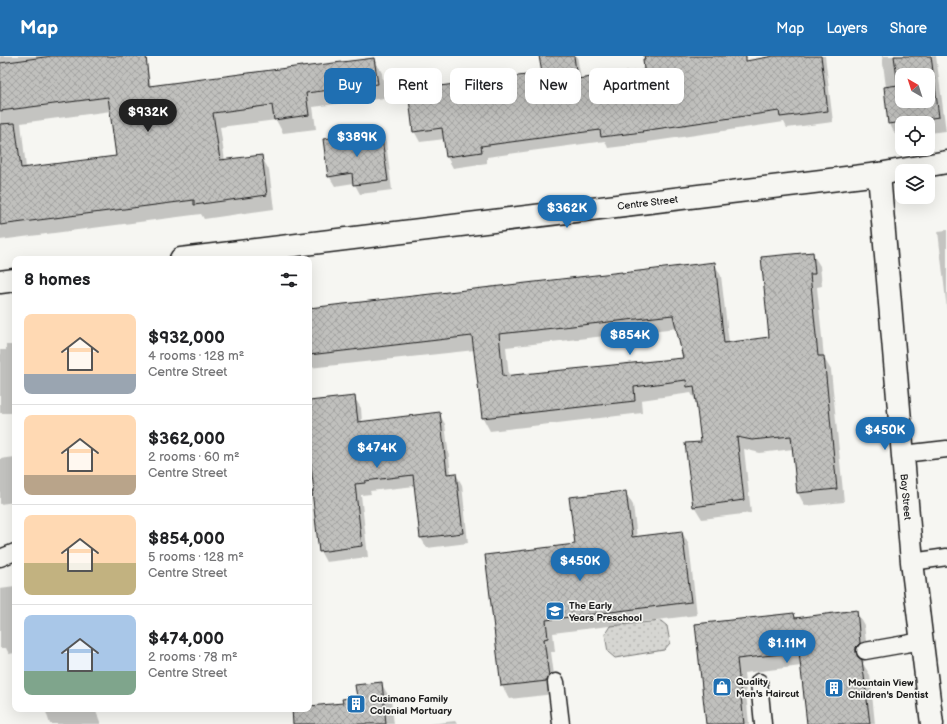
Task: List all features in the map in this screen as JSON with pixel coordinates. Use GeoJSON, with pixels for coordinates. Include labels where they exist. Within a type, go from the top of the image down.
{"type":"FeatureCollection","features":[{"type":"Feature","properties":{"kind":"street","name":"Centre Street"},"geometry":{"type":"LineString","coordinates":[[206,256],[878,174],[947,162]]}},
{"type":"Feature","properties":{"kind":"street","name":"Bay Street"},"geometry":{"type":"LineString","coordinates":[[878,174],[912,562],[932,724]]}},
{"type":"Feature","properties":{"kind":"street"},"geometry":{"type":"LineString","coordinates":[[0,282],[12,280]]}},
{"type":"Feature","properties":{"kind":"lane"},"geometry":{"type":"LineString","coordinates":[[903,454],[947,449]]}},
{"type":"Feature","properties":{"kind":"lane"},"geometry":{"type":"LineString","coordinates":[[0,558],[12,553]]}},
{"type":"Feature","properties":{"kind":"lane"},"geometry":{"type":"LineString","coordinates":[[912,562],[947,558]]}},
{"type":"Feature","properties":{"kind":"lane"},"geometry":{"type":"LineString","coordinates":[[865,651],[922,641]]}},
{"type":"Feature","properties":{"kind":"lane"},"geometry":{"type":"LineString","coordinates":[[556,682],[561,724]]}},
{"type":"Feature","properties":{"kind":"lane"},"geometry":{"type":"LineString","coordinates":[[759,682],[763,724]]}},
{"type":"Feature","properties":{"kind":"shaded area"},"geometry":{"type":"Polygon","coordinates":[[[661,621],[667,626],[670,643],[664,650],[615,658],[608,652],[605,634],[610,626],[661,621]]]}},
{"type":"Feature","properties":{"kind":"building"},"geometry":{"type":"Polygon","coordinates":[[[52,56],[146,56],[149,86],[374,58],[376,68],[324,68],[324,91],[306,93],[309,115],[274,120],[272,105],[213,113],[220,160],[262,155],[267,195],[194,205],[194,200],[0,225],[0,124],[15,123],[21,168],[116,156],[108,97],[0,111],[0,63],[52,56]]]}},
{"type":"Feature","properties":{"kind":"building"},"geometry":{"type":"Polygon","coordinates":[[[539,56],[574,56],[576,68],[541,68],[539,56]]]}},
{"type":"Feature","properties":{"kind":"building"},"geometry":{"type":"Polygon","coordinates":[[[644,56],[746,56],[746,61],[774,56],[821,56],[828,111],[780,117],[779,111],[601,137],[600,130],[481,146],[482,152],[446,157],[442,128],[413,132],[410,104],[442,104],[442,86],[450,85],[450,104],[517,104],[517,76],[525,75],[525,104],[581,104],[581,78],[589,77],[589,104],[684,104],[684,68],[644,68],[644,56]]]}},
{"type":"Feature","properties":{"kind":"building"},"geometry":{"type":"Polygon","coordinates":[[[894,56],[931,56],[933,68],[896,68],[894,56]]]}},
{"type":"Feature","properties":{"kind":"building"},"geometry":{"type":"Polygon","coordinates":[[[376,71],[378,84],[376,84],[376,71]]]}},
{"type":"Feature","properties":{"kind":"building"},"geometry":{"type":"Polygon","coordinates":[[[895,85],[895,108],[935,108],[935,86],[939,117],[895,116],[895,123],[888,124],[884,87],[895,85]]]}},
{"type":"Feature","properties":{"kind":"building"},"geometry":{"type":"Polygon","coordinates":[[[381,131],[388,181],[353,185],[352,173],[328,177],[323,139],[381,131]]]}},
{"type":"Feature","properties":{"kind":"building"},"geometry":{"type":"Polygon","coordinates":[[[813,252],[815,274],[810,274],[818,356],[824,356],[837,489],[797,493],[791,436],[752,440],[737,437],[744,500],[693,507],[685,443],[701,442],[694,386],[687,387],[686,380],[634,387],[635,401],[482,418],[472,336],[312,355],[312,308],[715,262],[724,343],[769,337],[761,257],[813,252]],[[673,315],[499,334],[503,376],[683,358],[673,315]]]}},
{"type":"Feature","properties":{"kind":"building"},"geometry":{"type":"Polygon","coordinates":[[[355,396],[358,422],[440,412],[447,474],[456,473],[463,533],[420,538],[413,475],[365,481],[365,483],[355,484],[362,546],[319,552],[312,491],[314,491],[312,474],[312,401],[355,396]]]}},
{"type":"Feature","properties":{"kind":"building","name":"The Early Years Preschool"},"geometry":{"type":"Polygon","coordinates":[[[626,491],[632,537],[682,531],[691,602],[546,620],[548,638],[544,639],[549,677],[547,681],[501,686],[485,555],[575,544],[569,497],[626,491]]]}},
{"type":"Feature","properties":{"kind":"building"},"geometry":{"type":"Polygon","coordinates":[[[857,610],[860,643],[856,647],[856,652],[858,657],[862,660],[870,724],[807,724],[799,652],[737,659],[744,724],[706,724],[695,624],[794,613],[795,618],[857,610]]]}},
{"type":"Feature","properties":{"kind":"building","name":"Cusimano Family Colonial Mortuary"},"geometry":{"type":"Polygon","coordinates":[[[382,682],[386,724],[293,724],[292,712],[312,712],[312,706],[343,703],[342,699],[357,697],[355,685],[382,682]]]}},
{"type":"Feature","properties":{"kind":"place","name":"The Early Years Preschool"},"geometry":{"type":"Point","coordinates":[555,611]}},
{"type":"Feature","properties":{"kind":"place","name":"Quality Men's Haircut"},"geometry":{"type":"Point","coordinates":[722,687]}},
{"type":"Feature","properties":{"kind":"place","name":"Mountain View Children's Dentist"},"geometry":{"type":"Point","coordinates":[834,688]}},
{"type":"Feature","properties":{"kind":"place","name":"Cusimano Family Colonial Mortuary"},"geometry":{"type":"Point","coordinates":[356,704]}}]}
